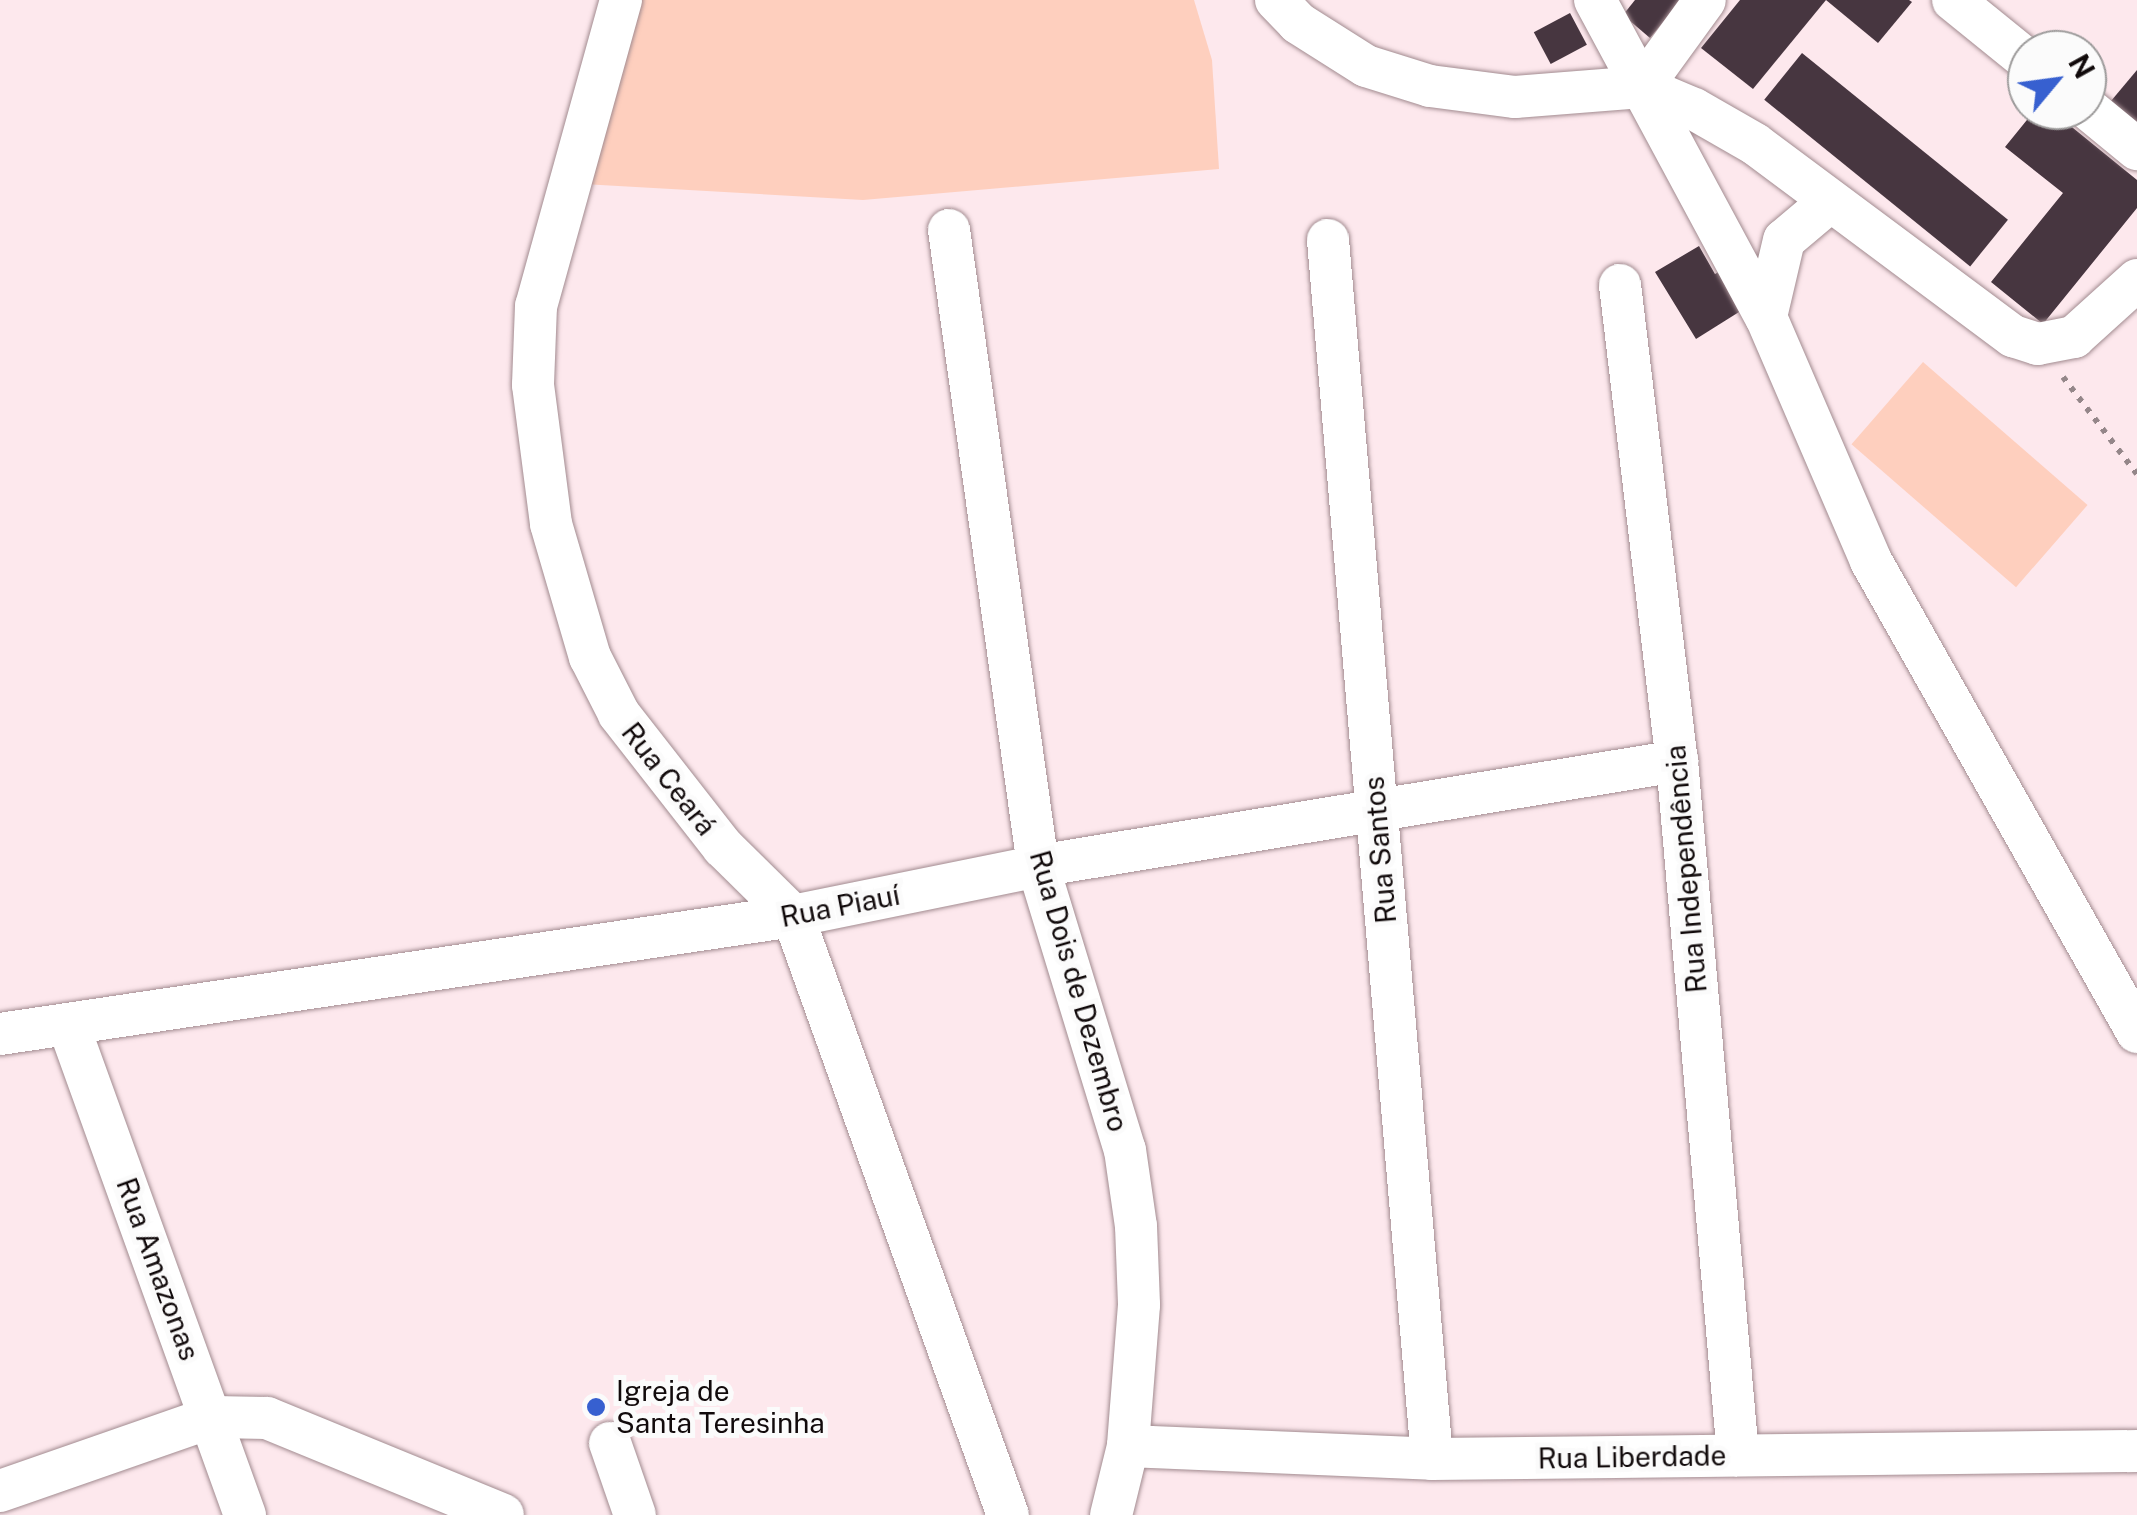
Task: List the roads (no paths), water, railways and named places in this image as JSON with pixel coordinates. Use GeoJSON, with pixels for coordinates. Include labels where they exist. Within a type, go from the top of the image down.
{"type":"FeatureCollection","features":[{"type":"Feature","properties":{"kind":"street","name":"Rua Ceará"},"geometry":{"type":"LineString","coordinates":[[621,0],[536,306],[532,384],[551,524],[590,657],[618,714],[724,847],[792,916],[1008,1515]]}},
{"type":"Feature","properties":{"kind":"street"},"geometry":{"type":"LineString","coordinates":[[1276,0],[1298,23],[1366,66],[1430,86],[1516,97],[1642,87],[1720,122],[1988,320],[2038,344],[2074,337],[2137,280]]}},
{"type":"Feature","properties":{"kind":"street"},"geometry":{"type":"LineString","coordinates":[[1595,0],[1766,317],[1871,561],[2137,1032]]}},
{"type":"Feature","properties":{"kind":"street"},"geometry":{"type":"LineString","coordinates":[[1642,87],[1705,0]]}},
{"type":"Feature","properties":{"kind":"street"},"geometry":{"type":"LineString","coordinates":[[1953,0],[2007,44]]}},
{"type":"Feature","properties":{"kind":"street"},"geometry":{"type":"LineString","coordinates":[[2107,124],[2137,149]]}},
{"type":"Feature","properties":{"kind":"street"},"geometry":{"type":"LineString","coordinates":[[1766,317],[1772,270],[1784,240],[1828,203]]}},
{"type":"Feature","properties":{"kind":"street","name":"Rua Dois de Dezembro"},"geometry":{"type":"LineString","coordinates":[[949,230],[1038,866],[1128,1169],[1139,1305],[1128,1446],[1111,1515]]}},
{"type":"Feature","properties":{"kind":"street","name":"Rua Santos"},"geometry":{"type":"LineString","coordinates":[[1328,240],[1432,1459]]}},
{"type":"Feature","properties":{"kind":"street","name":"Rua Independência"},"geometry":{"type":"LineString","coordinates":[[1620,285],[1677,761],[1738,1455]]}},
{"type":"Feature","properties":{"kind":"street","name":"Rua Piauí"},"geometry":{"type":"LineString","coordinates":[[0,1034],[792,916],[1038,866],[1677,761]]}},
{"type":"Feature","properties":{"kind":"street","name":"Rua Amazonas"},"geometry":{"type":"LineString","coordinates":[[68,1024],[245,1515]]}},
{"type":"Feature","properties":{"kind":"street"},"geometry":{"type":"LineString","coordinates":[[0,1491],[212,1417],[267,1418],[503,1515]]}},
{"type":"Feature","properties":{"kind":"street"},"geometry":{"type":"LineString","coordinates":[[610,1443],[636,1515]]}},
{"type":"Feature","properties":{"kind":"street","name":"Rua Liberdade"},"geometry":{"type":"LineString","coordinates":[[1128,1446],[1432,1459],[2137,1450]]}},
{"type":"Feature","properties":{"kind":"place","name":"Igreja de Santa Teresinha"},"geometry":{"type":"Point","coordinates":[596,1407]}}]}
